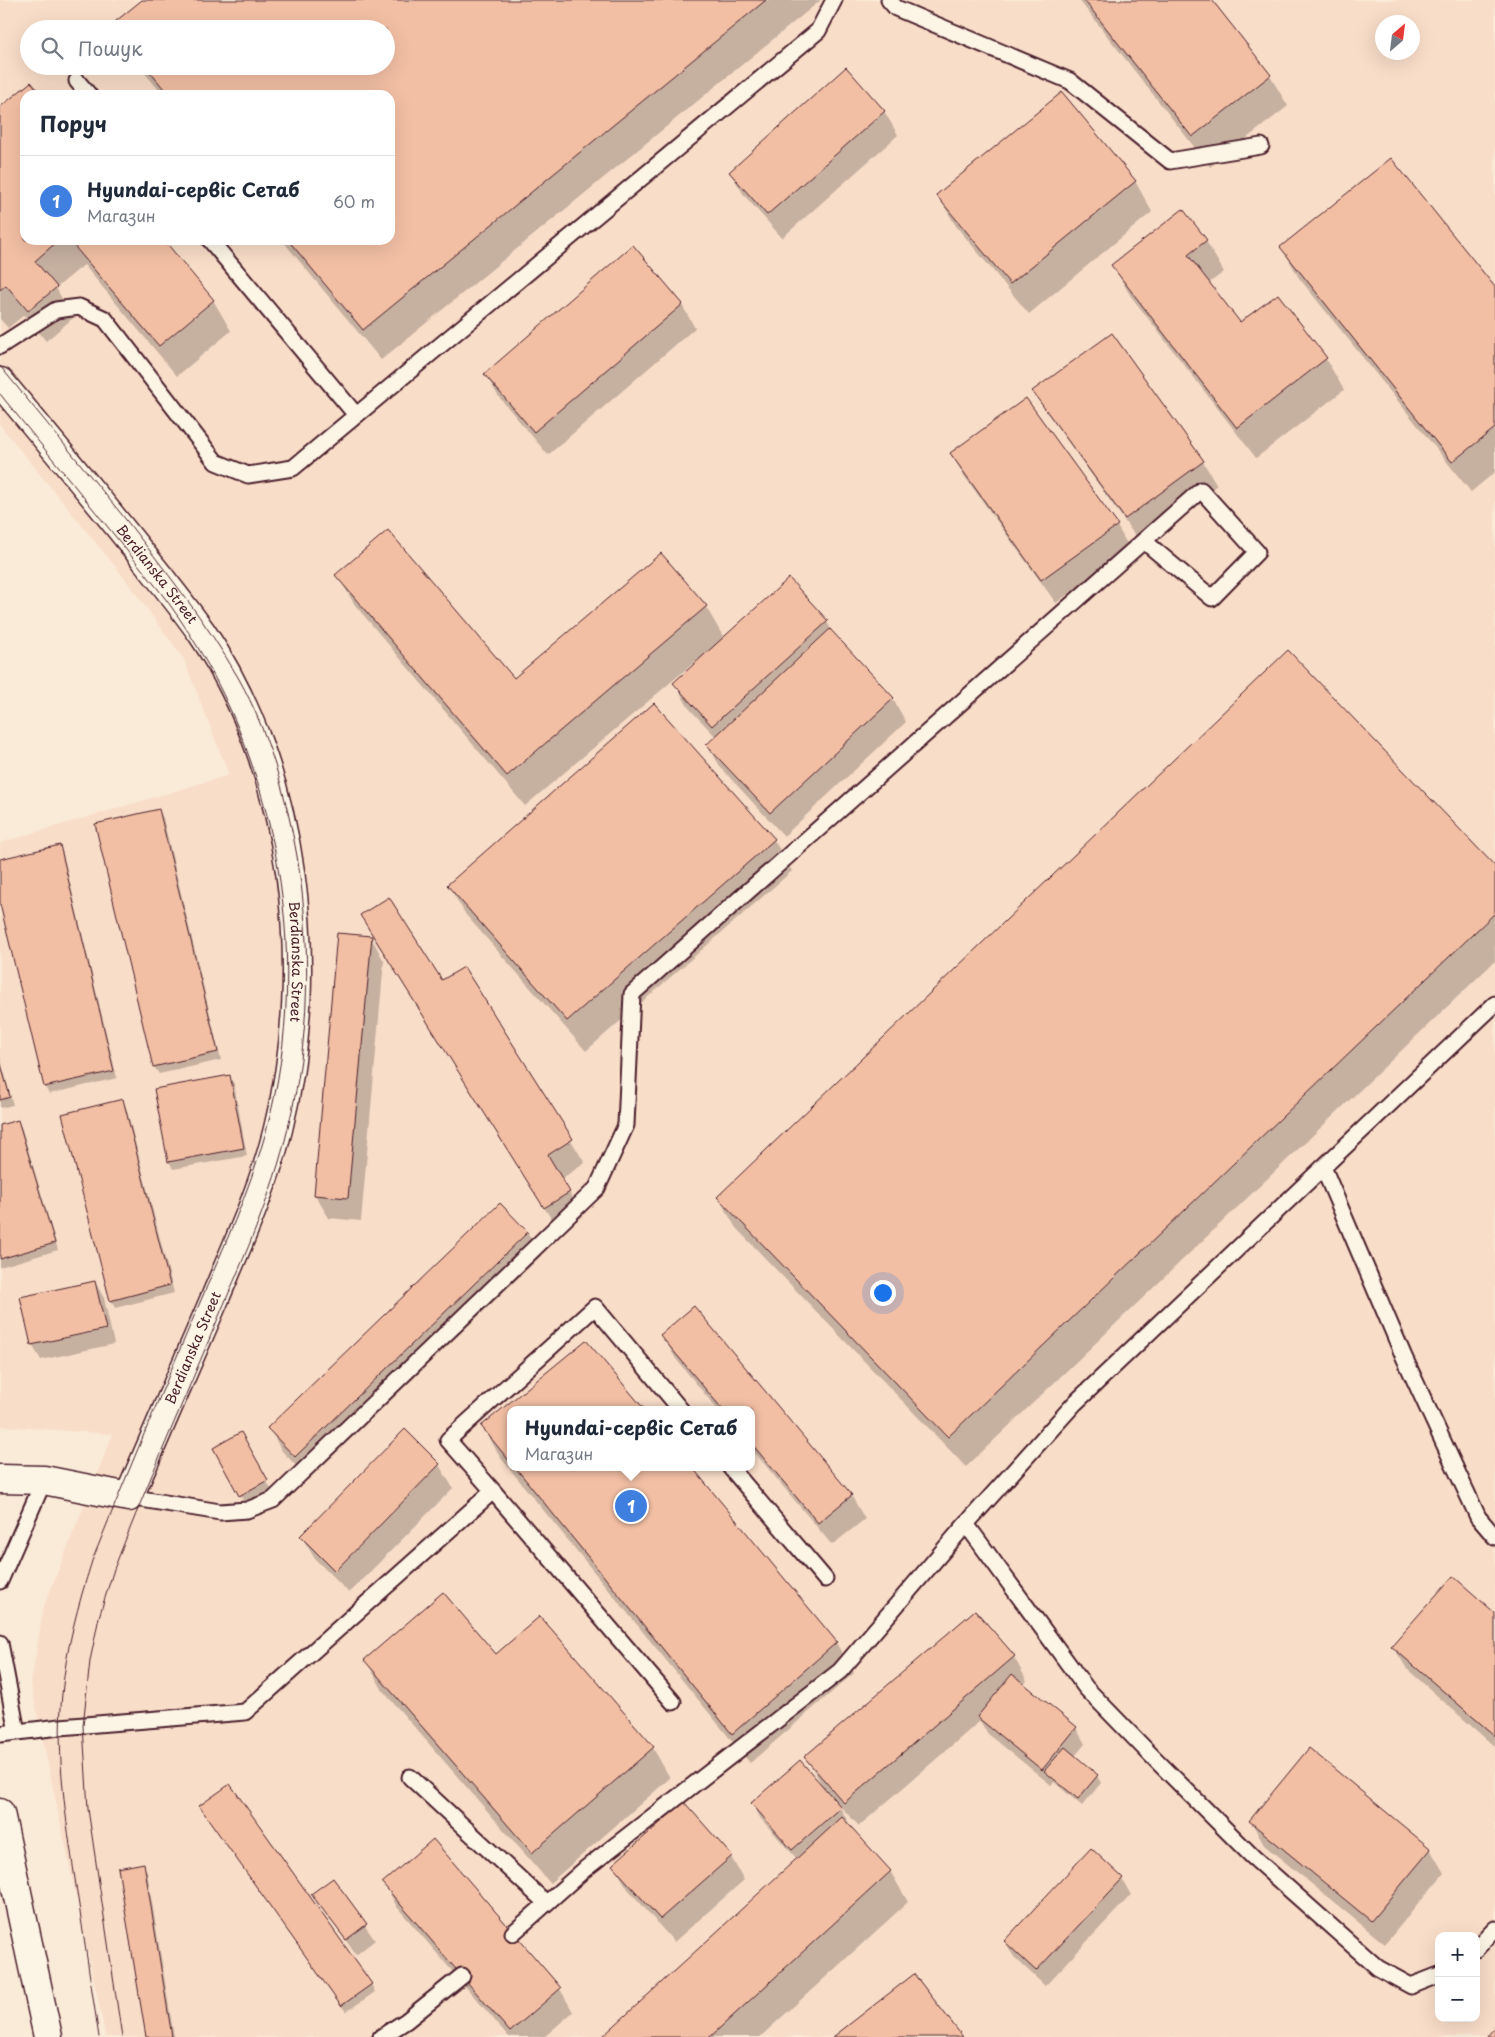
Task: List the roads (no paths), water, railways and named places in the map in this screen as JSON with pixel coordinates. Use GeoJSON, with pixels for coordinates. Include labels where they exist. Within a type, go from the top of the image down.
{"type":"FeatureCollection","features":[{"type":"Feature","properties":{"kind":"street","name":"Berdianska Street"},"geometry":{"type":"LineString","coordinates":[[0,382],[164,582],[202,634],[220,664],[249,724],[265,766],[282,827],[296,928],[296,1007],[292,1050],[278,1129],[265,1174],[130,1497]]}},
{"type":"Feature","properties":{"kind":"street"},"geometry":{"type":"LineString","coordinates":[[0,1479],[44,1480],[130,1497]]}},
{"type":"Feature","properties":{"kind":"street"},"geometry":{"type":"LineString","coordinates":[[0,1813],[7,1875],[48,2037]]}},
{"type":"Feature","properties":{"kind":"lane"},"geometry":{"type":"LineString","coordinates":[[0,346],[56,310],[79,307],[105,319],[216,462],[248,475],[293,468],[818,31],[834,0]]}},
{"type":"Feature","properties":{"kind":"lane"},"geometry":{"type":"LineString","coordinates":[[889,0],[896,8],[1070,81],[1170,162],[1261,146]]}},
{"type":"Feature","properties":{"kind":"lane"},"geometry":{"type":"LineString","coordinates":[[77,81],[85,90]]}},
{"type":"Feature","properties":{"kind":"lane"},"geometry":{"type":"LineString","coordinates":[[214,245],[356,415]]}},
{"type":"Feature","properties":{"kind":"lane"},"geometry":{"type":"LineString","coordinates":[[130,1497],[220,1512],[247,1510],[273,1500],[597,1188],[626,1125],[632,994],[1201,490],[1257,552],[1212,598],[1144,541]]}},
{"type":"Feature","properties":{"kind":"lane"},"geometry":{"type":"LineString","coordinates":[[513,1932],[586,1869],[840,1671],[966,1524],[1075,1403],[1495,1004]]}},
{"type":"Feature","properties":{"kind":"lane"},"geometry":{"type":"LineString","coordinates":[[1323,1167],[1404,1357],[1478,1517],[1495,1537]]}},
{"type":"Feature","properties":{"kind":"lane"},"geometry":{"type":"LineString","coordinates":[[673,1702],[448,1440],[594,1308],[678,1406]]}},
{"type":"Feature","properties":{"kind":"lane"},"geometry":{"type":"LineString","coordinates":[[733,1471],[825,1579]]}},
{"type":"Feature","properties":{"kind":"lane"},"geometry":{"type":"LineString","coordinates":[[0,1581],[44,1480]]}},
{"type":"Feature","properties":{"kind":"lane"},"geometry":{"type":"LineString","coordinates":[[0,1734],[244,1712],[493,1492]]}},
{"type":"Feature","properties":{"kind":"lane"},"geometry":{"type":"LineString","coordinates":[[966,1524],[1086,1688],[1253,1858],[1378,1968],[1411,1986],[1435,1977]]}},
{"type":"Feature","properties":{"kind":"lane"},"geometry":{"type":"LineString","coordinates":[[0,1643],[17,1732]]}},
{"type":"Feature","properties":{"kind":"lane"},"geometry":{"type":"LineString","coordinates":[[410,1777],[546,1903]]}},
{"type":"Feature","properties":{"kind":"lane"},"geometry":{"type":"LineString","coordinates":[[1480,1944],[1495,1929]]}},
{"type":"Feature","properties":{"kind":"lane"},"geometry":{"type":"LineString","coordinates":[[381,2037],[406,2021],[462,1976]]}},
{"type":"Feature","properties":{"kind":"tram line"},"geometry":{"type":"LineString","coordinates":[[0,366],[123,516],[169,576],[199,616],[239,679],[268,743],[282,788],[297,856],[305,924],[307,959],[301,1061],[288,1128],[275,1176],[248,1247],[114,1569],[99,1617],[90,1661],[83,1726],[88,1809],[122,2037]]}},
{"type":"Feature","properties":{"kind":"tram line"},"geometry":{"type":"LineString","coordinates":[[0,394],[158,589],[198,648],[231,711],[256,778],[274,848],[284,919],[287,991],[280,1062],[266,1132],[235,1220],[92,1561],[77,1611],[66,1660],[60,1717],[61,1764],[65,1810],[99,2037]]}},
{"type":"Feature","properties":{"kind":"place","name":"Hyundai-сервіс Сетаб"},"geometry":{"type":"Point","coordinates":[631,1506]}}]}
